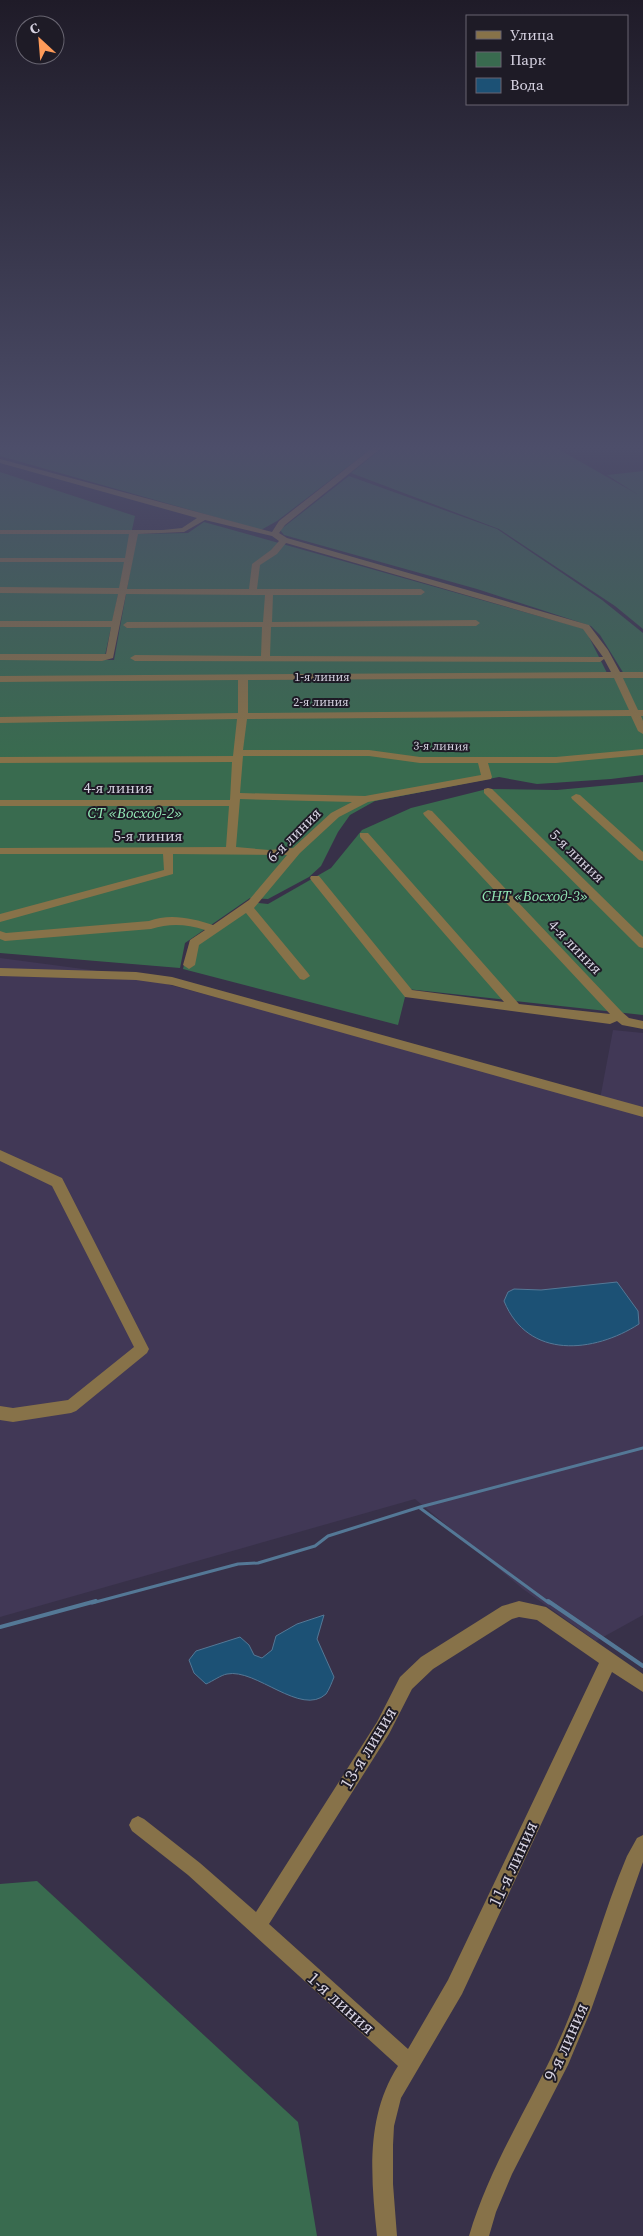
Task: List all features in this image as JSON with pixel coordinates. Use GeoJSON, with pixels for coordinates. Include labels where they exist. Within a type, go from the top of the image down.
{"type":"FeatureCollection","features":[{"type":"Feature","properties":{"kind":"street"},"geometry":{"type":"LineString","coordinates":[[0,657],[102,658],[110,656],[125,592],[131,549]]}},
{"type":"Feature","properties":{"kind":"street"},"geometry":{"type":"LineString","coordinates":[[253,591],[256,564],[276,549]]}},
{"type":"Feature","properties":{"kind":"street"},"geometry":{"type":"LineString","coordinates":[[317,549],[586,626],[596,636],[616,675],[639,713],[643,731]]}},
{"type":"Feature","properties":{"kind":"street"},"geometry":{"type":"LineString","coordinates":[[0,560],[129,560]]}},
{"type":"Feature","properties":{"kind":"street"},"geometry":{"type":"LineString","coordinates":[[0,590],[421,592]]}},
{"type":"Feature","properties":{"kind":"street"},"geometry":{"type":"LineString","coordinates":[[265,657],[269,591]]}},
{"type":"Feature","properties":{"kind":"street"},"geometry":{"type":"LineString","coordinates":[[127,624],[476,623]]}},
{"type":"Feature","properties":{"kind":"street"},"geometry":{"type":"LineString","coordinates":[[0,624],[116,624]]}},
{"type":"Feature","properties":{"kind":"street"},"geometry":{"type":"LineString","coordinates":[[135,658],[600,659]]}},
{"type":"Feature","properties":{"kind":"street","name":"1-я линия"},"geometry":{"type":"LineString","coordinates":[[0,678],[643,675]]}},
{"type":"Feature","properties":{"kind":"street"},"geometry":{"type":"LineString","coordinates":[[231,850],[240,724],[243,716],[243,677]]}},
{"type":"Feature","properties":{"kind":"street","name":"2-я линия"},"geometry":{"type":"LineString","coordinates":[[0,720],[639,713]]}},
{"type":"Feature","properties":{"kind":"street","name":"3-я линия"},"geometry":{"type":"LineString","coordinates":[[0,760],[369,753],[420,760],[556,760],[643,752]]}},
{"type":"Feature","properties":{"kind":"street","name":"4-я линия"},"geometry":{"type":"LineString","coordinates":[[0,803],[365,799],[487,777],[482,760]]}},
{"type":"Feature","properties":{"kind":"street","name":"5-я линия"},"geometry":{"type":"LineString","coordinates":[[488,791],[643,944]]}},
{"type":"Feature","properties":{"kind":"street"},"geometry":{"type":"LineString","coordinates":[[576,797],[643,858]]}},
{"type":"Feature","properties":{"kind":"street","name":"6-я линия"},"geometry":{"type":"LineString","coordinates":[[250,905],[296,851],[335,816],[365,799]]}},
{"type":"Feature","properties":{"kind":"street","name":"4-я линия"},"geometry":{"type":"LineString","coordinates":[[428,813],[618,1015]]}},
{"type":"Feature","properties":{"kind":"street"},"geometry":{"type":"LineString","coordinates":[[364,835],[516,1008]]}},
{"type":"Feature","properties":{"kind":"street","name":"5-я линия"},"geometry":{"type":"LineString","coordinates":[[0,851],[231,850],[268,853],[296,851]]}},
{"type":"Feature","properties":{"kind":"street"},"geometry":{"type":"LineString","coordinates":[[0,918],[169,872],[168,851]]}},
{"type":"Feature","properties":{"kind":"street"},"geometry":{"type":"LineString","coordinates":[[315,878],[409,994],[610,1020],[618,1015],[626,1022],[643,1026]]}},
{"type":"Feature","properties":{"kind":"street"},"geometry":{"type":"LineString","coordinates":[[189,965],[194,943],[250,905],[304,976]]}},
{"type":"Feature","properties":{"kind":"street"},"geometry":{"type":"LineString","coordinates":[[0,935],[5,937],[151,925],[156,922],[190,922],[213,929]]}},
{"type":"Feature","properties":{"kind":"street"},"geometry":{"type":"LineString","coordinates":[[0,972],[136,976],[172,981],[643,1112]]}},
{"type":"Feature","properties":{"kind":"street"},"geometry":{"type":"LineString","coordinates":[[0,1155],[57,1182],[142,1349],[71,1406],[13,1415],[0,1413]]}},
{"type":"Feature","properties":{"kind":"street","name":"13-я линия"},"geometry":{"type":"LineString","coordinates":[[257,1927],[383,1728],[406,1683],[427,1663],[508,1612],[520,1609],[540,1612],[609,1660]]}},
{"type":"Feature","properties":{"kind":"street"},"geometry":{"type":"LineString","coordinates":[[609,1660],[643,1684]]}},
{"type":"Feature","properties":{"kind":"street","name":"11-я линия"},"geometry":{"type":"LineString","coordinates":[[410,2064],[455,1988],[609,1660]]}},
{"type":"Feature","properties":{"kind":"street","name":"1-я линия"},"geometry":{"type":"LineString","coordinates":[[138,1825],[194,1869],[410,2064]]}},
{"type":"Feature","properties":{"kind":"street","name":"9-я линия"},"geometry":{"type":"LineString","coordinates":[[479,2236],[495,2185],[569,2040],[587,1996],[633,1862],[643,1844]]}},
{"type":"Feature","properties":{"kind":"street"},"geometry":{"type":"LineString","coordinates":[[387,2236],[383,2198],[384,2135],[392,2095],[410,2064]]}},
{"type":"Feature","properties":{"kind":"shaded area"},"geometry":{"type":"Polygon","coordinates":[[[0,958],[136,976],[600,1099],[613,1030],[643,1033],[643,1615],[596,1641],[523,1589],[415,1499],[0,1617],[0,958]]]}},
{"type":"Feature","properties":{"kind":"green space"},"geometry":{"type":"Polygon","coordinates":[[[0,549],[128,549],[104,660],[114,660],[134,549],[301,549],[585,629],[607,673],[0,677],[0,549]]]}},
{"type":"Feature","properties":{"kind":"green space"},"geometry":{"type":"Polygon","coordinates":[[[335,549],[527,549],[602,600],[643,633],[643,673],[624,674],[600,635],[591,626],[477,589],[335,549]]]}},
{"type":"Feature","properties":{"kind":"green space"},"geometry":{"type":"Polygon","coordinates":[[[530,549],[643,549],[643,629],[615,606],[530,549]]]}},
{"type":"Feature","properties":{"kind":"green space","name":"СТ «Восход-2»"},"geometry":{"type":"Polygon","coordinates":[[[643,675],[643,775],[537,784],[499,777],[375,801],[350,815],[338,832],[321,866],[309,877],[268,899],[250,898],[185,943],[180,968],[0,953],[0,680],[643,675]]]}},
{"type":"Feature","properties":{"kind":"green space","name":"СНТ «Восход-3»"},"geometry":{"type":"Polygon","coordinates":[[[643,782],[643,1015],[407,989],[398,1025],[183,969],[190,941],[250,902],[268,904],[331,868],[362,830],[411,808],[487,789],[557,790],[643,782]]]}},
{"type":"Feature","properties":{"kind":"green space"},"geometry":{"type":"Polygon","coordinates":[[[37,1881],[298,2122],[317,2236],[0,2236],[0,1884],[37,1881]]]}},
{"type":"Feature","properties":{"kind":"water"},"geometry":{"type":"Polygon","coordinates":[[[617,1282],[638,1311],[639,1324],[621,1334],[583,1345],[564,1346],[545,1342],[529,1334],[515,1320],[504,1301],[508,1292],[514,1289],[541,1290],[617,1282]]]}},
{"type":"Feature","properties":{"kind":"water"},"geometry":{"type":"Polygon","coordinates":[[[324,1615],[317,1639],[334,1677],[326,1694],[316,1699],[304,1700],[291,1696],[239,1674],[227,1674],[206,1684],[194,1673],[189,1660],[196,1651],[240,1637],[249,1645],[254,1655],[262,1658],[272,1650],[276,1636],[297,1624],[324,1615]]]}},
{"type":"Feature","properties":{"kind":"waterway"},"geometry":{"type":"LineString","coordinates":[[92,1603],[238,1564],[258,1563],[315,1546],[328,1536],[420,1507],[643,1448]]}},
{"type":"Feature","properties":{"kind":"waterway"},"geometry":{"type":"LineString","coordinates":[[420,1508],[549,1603]]}},
{"type":"Feature","properties":{"kind":"waterway"},"geometry":{"type":"LineString","coordinates":[[0,1627],[96,1601]]}},
{"type":"Feature","properties":{"kind":"waterway"},"geometry":{"type":"LineString","coordinates":[[548,1601],[643,1666]]}}]}
